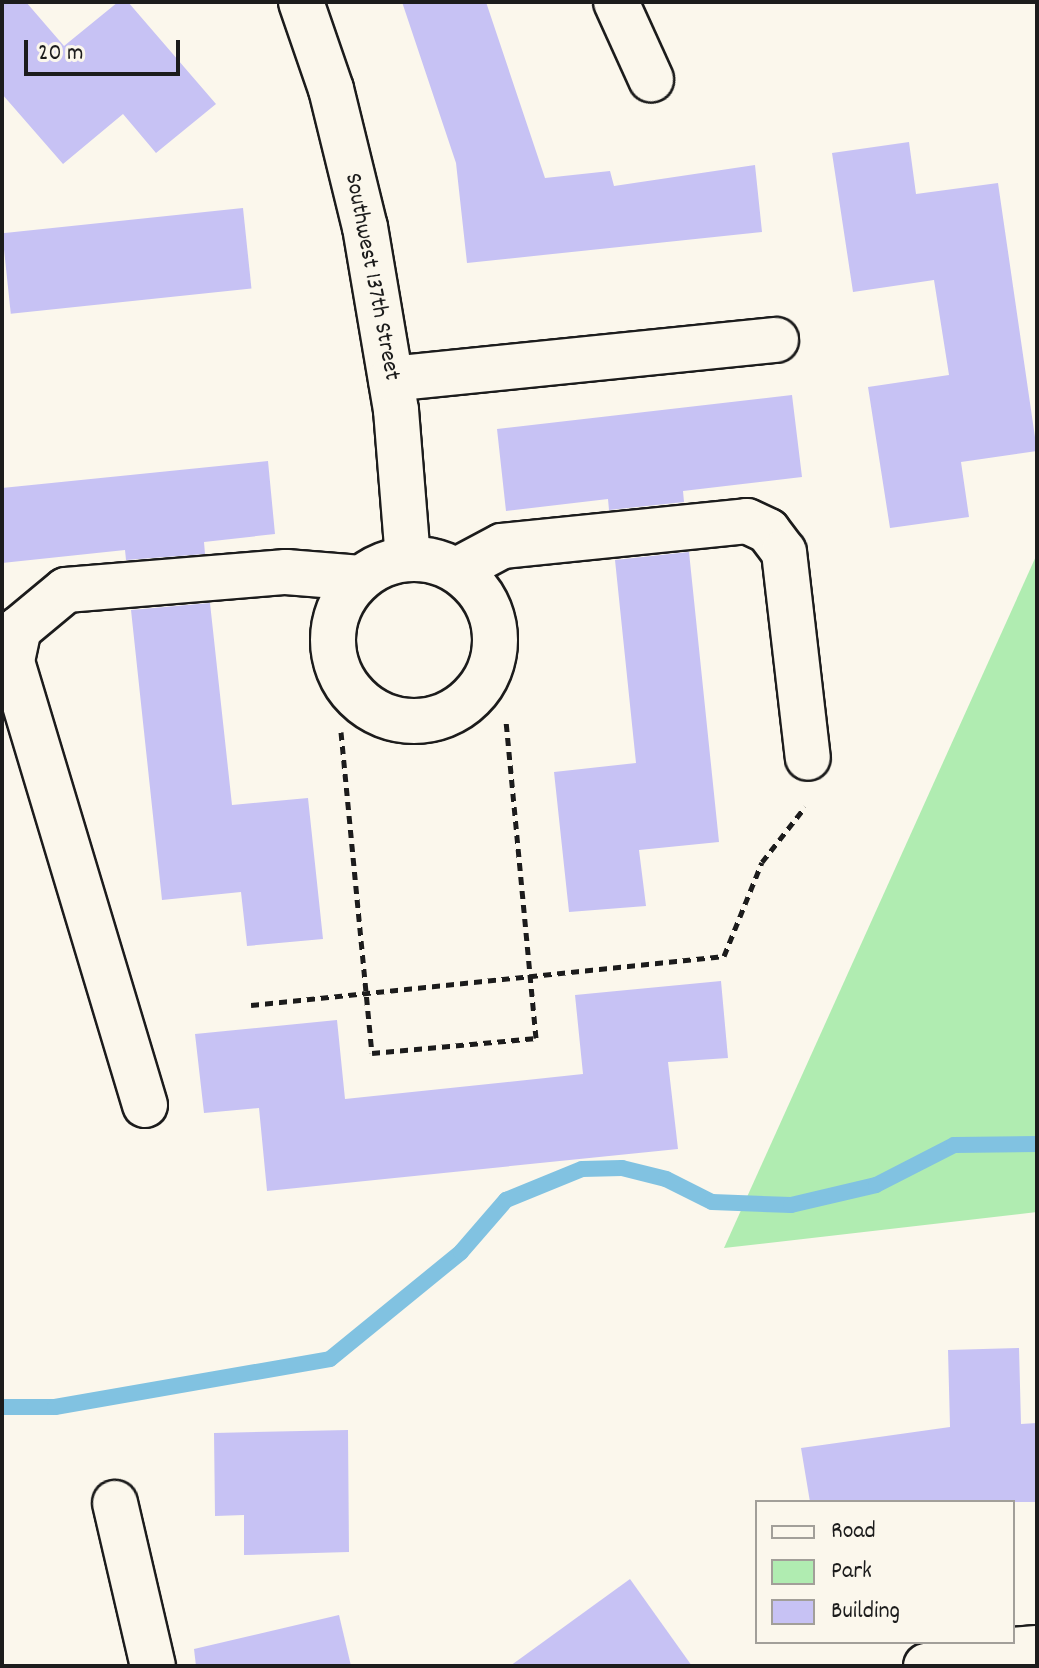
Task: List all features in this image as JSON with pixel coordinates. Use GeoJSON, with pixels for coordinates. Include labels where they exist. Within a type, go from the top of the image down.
{"type":"FeatureCollection","features":[{"type":"Feature","properties":{"kind":"street","name":"Southwest 137th Street"},"geometry":{"type":"LineString","coordinates":[[301,2],[331,89],[365,227],[391,379],[408,559]]}},
{"type":"Feature","properties":{"kind":"street"},"geometry":{"type":"LineString","coordinates":[[616,2],[651,79]]}},
{"type":"Feature","properties":{"kind":"street"},"geometry":{"type":"LineString","coordinates":[[391,379],[776,340]]}},
{"type":"Feature","properties":{"kind":"street"},"geometry":{"type":"LineString","coordinates":[[457,570],[502,546],[747,521],[768,531],[784,552],[808,758]]}},
{"type":"Feature","properties":{"kind":"street"},"geometry":{"type":"LineString","coordinates":[[145,1105],[12,661],[19,629],[66,590],[286,572],[361,578],[408,559],[433,561],[457,570],[476,587],[490,609],[494,659],[467,703],[421,722],[395,720],[372,710],[352,694],[339,672],[335,621],[361,578]]}},
{"type":"Feature","properties":{"kind":"street"},"geometry":{"type":"LineString","coordinates":[[115,1503],[153,1666]]}},
{"type":"Feature","properties":{"kind":"street"},"geometry":{"type":"LineString","coordinates":[[926,1666],[1037,1648]]}},
{"type":"Feature","properties":{"kind":"path"},"geometry":{"type":"LineString","coordinates":[[341,732],[372,1053],[536,1038],[506,722]]}},
{"type":"Feature","properties":{"kind":"path"},"geometry":{"type":"LineString","coordinates":[[251,1005],[724,956],[762,862],[818,789],[808,758]]}},
{"type":"Feature","properties":{"kind":"green space"},"geometry":{"type":"Polygon","coordinates":[[[1037,554],[1037,1212],[724,1248],[1037,554]]]}},
{"type":"Feature","properties":{"kind":"building"},"geometry":{"type":"Polygon","coordinates":[[[2,2],[26,2],[64,46],[118,2],[128,2],[216,104],[156,153],[123,114],[63,164],[2,94],[2,2]]]}},
{"type":"Feature","properties":{"kind":"building"},"geometry":{"type":"Polygon","coordinates":[[[402,2],[486,2],[545,178],[610,171],[614,186],[755,165],[762,232],[467,263],[456,163],[402,2]]]}},
{"type":"Feature","properties":{"kind":"building"},"geometry":{"type":"Polygon","coordinates":[[[909,142],[916,194],[998,183],[1037,451],[961,462],[969,517],[890,528],[868,387],[949,375],[934,280],[853,292],[832,153],[909,142]]]}},
{"type":"Feature","properties":{"kind":"building"},"geometry":{"type":"Polygon","coordinates":[[[243,208],[251,289],[11,314],[2,233],[243,208]]]}},
{"type":"Feature","properties":{"kind":"building"},"geometry":{"type":"Polygon","coordinates":[[[792,395],[802,477],[683,491],[684,502],[609,510],[608,499],[506,511],[497,429],[792,395]]]}},
{"type":"Feature","properties":{"kind":"building"},"geometry":{"type":"Polygon","coordinates":[[[268,461],[275,534],[204,542],[205,554],[126,560],[125,550],[2,563],[2,488],[268,461]]]}},
{"type":"Feature","properties":{"kind":"building"},"geometry":{"type":"Polygon","coordinates":[[[689,552],[719,842],[639,850],[646,906],[569,912],[554,772],[636,763],[615,560],[689,552]]]}},
{"type":"Feature","properties":{"kind":"building"},"geometry":{"type":"Polygon","coordinates":[[[210,603],[232,805],[308,798],[323,939],[247,946],[241,892],[162,900],[131,610],[210,603]]]}},
{"type":"Feature","properties":{"kind":"building"},"geometry":{"type":"Polygon","coordinates":[[[721,981],[728,1058],[668,1062],[678,1149],[267,1191],[259,1108],[204,1113],[195,1034],[337,1020],[345,1099],[583,1074],[575,995],[721,981]]]}},
{"type":"Feature","properties":{"kind":"building"},"geometry":{"type":"Polygon","coordinates":[[[1019,1348],[1021,1424],[1037,1423],[1037,1502],[810,1500],[801,1448],[950,1427],[948,1350],[1019,1348]]]}},
{"type":"Feature","properties":{"kind":"building"},"geometry":{"type":"Polygon","coordinates":[[[348,1430],[349,1552],[244,1555],[244,1515],[215,1516],[214,1433],[348,1430]]]}},
{"type":"Feature","properties":{"kind":"building"},"geometry":{"type":"Polygon","coordinates":[[[630,1579],[692,1666],[510,1666],[630,1579]]]}},
{"type":"Feature","properties":{"kind":"building"},"geometry":{"type":"Polygon","coordinates":[[[339,1615],[351,1666],[196,1666],[194,1649],[339,1615]]]}},
{"type":"Feature","properties":{"kind":"waterway"},"geometry":{"type":"LineString","coordinates":[[2,1407],[55,1407],[330,1359],[461,1252],[506,1200],[582,1169],[622,1168],[666,1179],[712,1202],[791,1205],[876,1185],[954,1145],[1037,1144]]}}]}
